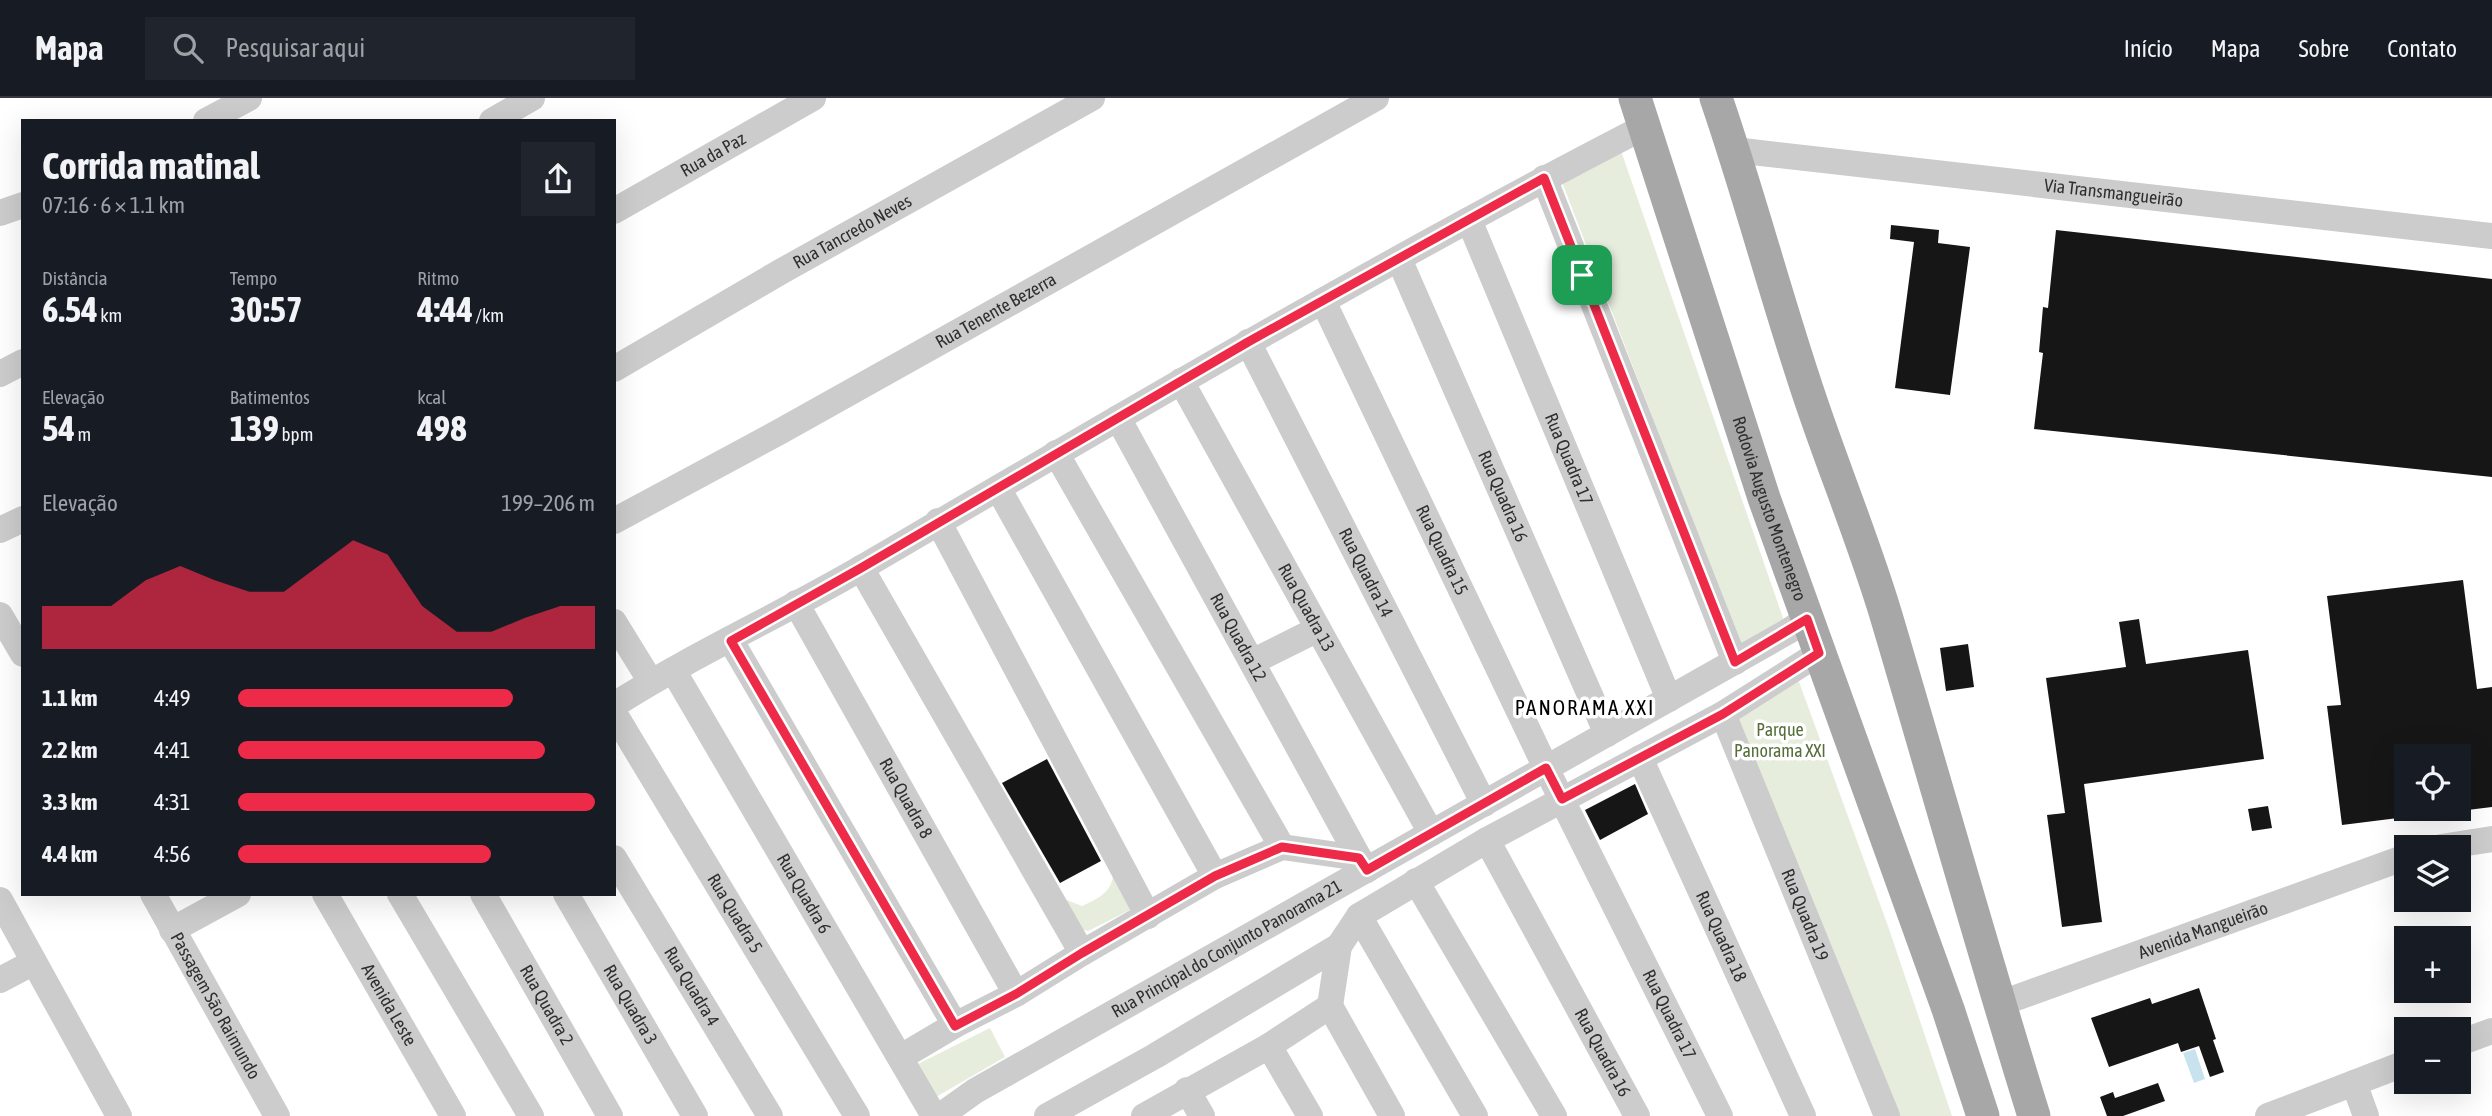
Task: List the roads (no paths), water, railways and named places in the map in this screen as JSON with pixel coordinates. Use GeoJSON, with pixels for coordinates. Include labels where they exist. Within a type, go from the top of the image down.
{"type":"FeatureCollection","features":[{"type":"Feature","properties":{"kind":"main road"},"geometry":{"type":"LineString","coordinates":[[1716,98],[1734,149],[1795,353],[1884,610],[2034,1116]]}},
{"type":"Feature","properties":{"kind":"main road","name":"Rodovia Augusto Montenegro"},"geometry":{"type":"LineString","coordinates":[[1639,112],[1764,498],[1948,1009],[1983,1116]]}},
{"type":"Feature","properties":{"kind":"street"},"geometry":{"type":"LineString","coordinates":[[210,119],[249,98]]}},
{"type":"Feature","properties":{"kind":"street"},"geometry":{"type":"LineString","coordinates":[[495,119],[532,98]]}},
{"type":"Feature","properties":{"kind":"street","name":"Rua da Paz"},"geometry":{"type":"LineString","coordinates":[[616,210],[813,98]]}},
{"type":"Feature","properties":{"kind":"street","name":"Rua Tancredo Neves"},"geometry":{"type":"LineString","coordinates":[[616,368],[782,271],[1092,98]]}},
{"type":"Feature","properties":{"kind":"street","name":"Rua Tenente Bezerra"},"geometry":{"type":"LineString","coordinates":[[616,520],[781,431],[1376,98]]}},
{"type":"Feature","properties":{"kind":"street"},"geometry":{"type":"LineString","coordinates":[[616,704],[861,568],[1248,342],[1544,178],[1639,112]]}},
{"type":"Feature","properties":{"kind":"street","name":"Via Transmangueirão"},"geometry":{"type":"LineString","coordinates":[[1734,149],[2492,236]]}},
{"type":"Feature","properties":{"kind":"street"},"geometry":{"type":"LineString","coordinates":[[1544,178],[1735,662]]}},
{"type":"Feature","properties":{"kind":"street"},"geometry":{"type":"LineString","coordinates":[[0,213],[21,206]]}},
{"type":"Feature","properties":{"kind":"street","name":"Rua Quadra 17"},"geometry":{"type":"LineString","coordinates":[[1469,220],[1669,699]]}},
{"type":"Feature","properties":{"kind":"street","name":"Rua Quadra 16"},"geometry":{"type":"LineString","coordinates":[[1399,259],[1607,734]]}},
{"type":"Feature","properties":{"kind":"street","name":"Rua Quadra 15"},"geometry":{"type":"LineString","coordinates":[[1323,301],[1562,799]]}},
{"type":"Feature","properties":{"kind":"street","name":"Rua Quadra 14"},"geometry":{"type":"LineString","coordinates":[[1248,342],[1483,804]]}},
{"type":"Feature","properties":{"kind":"street"},"geometry":{"type":"LineString","coordinates":[[0,374],[21,363]]}},
{"type":"Feature","properties":{"kind":"street","name":"Rua Quadra 13"},"geometry":{"type":"LineString","coordinates":[[1181,381],[1431,833]]}},
{"type":"Feature","properties":{"kind":"street","name":"Rua Quadra 12"},"geometry":{"type":"LineString","coordinates":[[1118,418],[1363,864]]}},
{"type":"Feature","properties":{"kind":"street"},"geometry":{"type":"LineString","coordinates":[[1056,453],[1282,847]]}},
{"type":"Feature","properties":{"kind":"street"},"geometry":{"type":"LineString","coordinates":[[998,488],[1215,876]]}},
{"type":"Feature","properties":{"kind":"street"},"geometry":{"type":"LineString","coordinates":[[0,530],[21,520]]}},
{"type":"Feature","properties":{"kind":"street"},"geometry":{"type":"LineString","coordinates":[[938,521],[1148,916]]}},
{"type":"Feature","properties":{"kind":"street"},"geometry":{"type":"LineString","coordinates":[[861,568],[1082,953]]}},
{"type":"Feature","properties":{"kind":"street","name":"Rua Quadra 8"},"geometry":{"type":"LineString","coordinates":[[796,603],[1016,994]]}},
{"type":"Feature","properties":{"kind":"street"},"geometry":{"type":"LineString","coordinates":[[0,615],[21,651]]}},
{"type":"Feature","properties":{"kind":"street","name":"Rua Principal do Conjunto Panorama 21"},"geometry":{"type":"LineString","coordinates":[[940,1116],[975,1091],[1363,864],[1431,833],[1807,619]]}},
{"type":"Feature","properties":{"kind":"street","name":"Rua Quadra 6"},"geometry":{"type":"LineString","coordinates":[[616,624],[662,676],[901,1057],[934,1116]]}},
{"type":"Feature","properties":{"kind":"street"},"geometry":{"type":"LineString","coordinates":[[1252,662],[1318,629]]}},
{"type":"Feature","properties":{"kind":"street"},"geometry":{"type":"LineString","coordinates":[[731,641],[955,1026]]}},
{"type":"Feature","properties":{"kind":"street","name":"Rua Principal do Conjunto Panorama 21"},"geometry":{"type":"LineString","coordinates":[[1047,1116],[1155,1056],[1339,946],[1359,916],[1416,881],[1562,799],[1723,714],[1819,653]]}},
{"type":"Feature","properties":{"kind":"street","name":"Rua Quadra 19"},"geometry":{"type":"LineString","coordinates":[[1723,714],[1886,1116]]}},
{"type":"Feature","properties":{"kind":"street","name":"Rua Quadra 5"},"geometry":{"type":"LineString","coordinates":[[616,716],[857,1116]]}},
{"type":"Feature","properties":{"kind":"street","name":"Rua Quadra 18"},"geometry":{"type":"LineString","coordinates":[[1640,758],[1803,1116]]}},
{"type":"Feature","properties":{"kind":"street","name":"Rua Quadra 17"},"geometry":{"type":"LineString","coordinates":[[1562,799],[1720,1116]]}},
{"type":"Feature","properties":{"kind":"street"},"geometry":{"type":"LineString","coordinates":[[2471,842],[2492,839]]}},
{"type":"Feature","properties":{"kind":"street","name":"Rua Quadra 16"},"geometry":{"type":"LineString","coordinates":[[1487,840],[1637,1116]]}},
{"type":"Feature","properties":{"kind":"street"},"geometry":{"type":"LineString","coordinates":[[901,1057],[1016,994],[1215,876],[1282,847],[1363,864]]}},
{"type":"Feature","properties":{"kind":"street","name":"Avenida Mangueirão"},"geometry":{"type":"LineString","coordinates":[[1999,1004],[2394,860]]}},
{"type":"Feature","properties":{"kind":"street","name":"Rua Quadra 4"},"geometry":{"type":"LineString","coordinates":[[616,861],[770,1116]]}},
{"type":"Feature","properties":{"kind":"street"},"geometry":{"type":"LineString","coordinates":[[1416,881],[1554,1116]]}},
{"type":"Feature","properties":{"kind":"street","name":"Passagem São Raimundo"},"geometry":{"type":"LineString","coordinates":[[154,896],[277,1116]]}},
{"type":"Feature","properties":{"kind":"street"},"geometry":{"type":"LineString","coordinates":[[172,930],[234,896]]}},
{"type":"Feature","properties":{"kind":"street","name":"Avenida Leste"},"geometry":{"type":"LineString","coordinates":[[326,896],[453,1116]]}},
{"type":"Feature","properties":{"kind":"street"},"geometry":{"type":"LineString","coordinates":[[401,896],[531,1116]]}},
{"type":"Feature","properties":{"kind":"street","name":"Rua Quadra 2"},"geometry":{"type":"LineString","coordinates":[[484,896],[610,1116]]}},
{"type":"Feature","properties":{"kind":"street","name":"Rua Quadra 3"},"geometry":{"type":"LineString","coordinates":[[567,896],[695,1116]]}},
{"type":"Feature","properties":{"kind":"street"},"geometry":{"type":"LineString","coordinates":[[0,900],[119,1116]]}},
{"type":"Feature","properties":{"kind":"street"},"geometry":{"type":"LineString","coordinates":[[1359,916],[1475,1116]]}},
{"type":"Feature","properties":{"kind":"street"},"geometry":{"type":"LineString","coordinates":[[1339,946],[1330,1006],[1392,1116]]}},
{"type":"Feature","properties":{"kind":"street"},"geometry":{"type":"LineString","coordinates":[[0,980],[34,962]]}},
{"type":"Feature","properties":{"kind":"street"},"geometry":{"type":"LineString","coordinates":[[1144,1116],[1269,1046],[1330,1006]]}},
{"type":"Feature","properties":{"kind":"street"},"geometry":{"type":"LineString","coordinates":[[2471,1039],[2492,1031]]}},
{"type":"Feature","properties":{"kind":"street"},"geometry":{"type":"LineString","coordinates":[[1269,1046],[1310,1116]]}},
{"type":"Feature","properties":{"kind":"street"},"geometry":{"type":"LineString","coordinates":[[2275,1115],[2394,1068]]}},
{"type":"Feature","properties":{"kind":"street"},"geometry":{"type":"LineString","coordinates":[[2354,1083],[2366,1116]]}},
{"type":"Feature","properties":{"kind":"street"},"geometry":{"type":"LineString","coordinates":[[1187,1090],[1202,1116]]}},
{"type":"Feature","properties":{"kind":"water"},"geometry":{"type":"Polygon","coordinates":[[[2195,1049],[2205,1079],[2194,1083],[2183,1053],[2195,1049]]]}},
{"type":"Feature","properties":{"kind":"district","name":"PANORAMA XXI"},"geometry":{"type":"Point","coordinates":[1585,708]}},
{"type":"Feature","properties":{"kind":"park label","name":"Parque Panorama XXI"},"geometry":{"type":"Point","coordinates":[1780,740]}}]}
